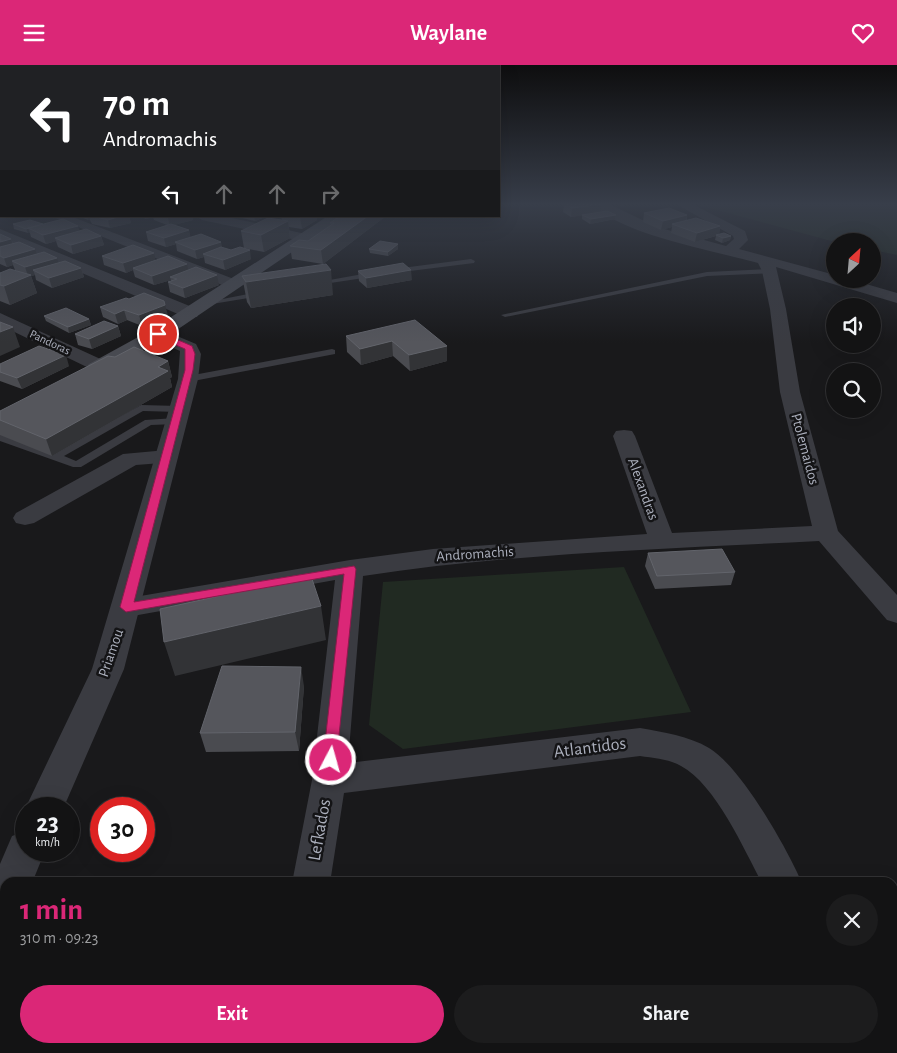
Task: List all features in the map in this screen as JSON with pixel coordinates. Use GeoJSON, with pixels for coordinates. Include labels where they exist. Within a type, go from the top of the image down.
{"type":"FeatureCollection","features":[{"type":"Feature","properties":{"kind":"main road"},"geometry":{"type":"LineString","coordinates":[[75,379],[158,334],[287,250]]}},
{"type":"Feature","properties":{"kind":"street"},"geometry":{"type":"LineString","coordinates":[[41,250],[191,313]]}},
{"type":"Feature","properties":{"kind":"street"},"geometry":{"type":"LineString","coordinates":[[145,250],[233,284]]}},
{"type":"Feature","properties":{"kind":"street"},"geometry":{"type":"LineString","coordinates":[[726,250],[767,266],[897,298]]}},
{"type":"Feature","properties":{"kind":"street","name":"Ptolemaidos"},"geometry":{"type":"LineString","coordinates":[[767,266],[778,309],[790,392],[805,444],[826,533],[897,613]]}},
{"type":"Feature","properties":{"kind":"street","name":"Pandoras"},"geometry":{"type":"LineString","coordinates":[[0,318],[41,347],[100,366]]}},
{"type":"Feature","properties":{"kind":"street","name":"Priamou"},"geometry":{"type":"LineString","coordinates":[[49,797],[108,669],[188,379],[191,354],[189,348],[158,334]]}},
{"type":"Feature","properties":{"kind":"street","name":"Alexandras"},"geometry":{"type":"LineString","coordinates":[[624,436],[662,541]]}},
{"type":"Feature","properties":{"kind":"street"},"geometry":{"type":"LineString","coordinates":[[25,518],[131,459],[167,457]]}},
{"type":"Feature","properties":{"kind":"street","name":"Andromachis"},"geometry":{"type":"LineString","coordinates":[[126,607],[350,569],[434,557],[662,541],[826,533]]}},
{"type":"Feature","properties":{"kind":"street","name":"Lefkados"},"geometry":{"type":"LineString","coordinates":[[312,877],[329,779],[350,569]]}},
{"type":"Feature","properties":{"kind":"street","name":"Atlantidos"},"geometry":{"type":"LineString","coordinates":[[329,779],[640,742],[674,747],[700,759],[721,780],[779,877]]}},
{"type":"Feature","properties":{"kind":"street"},"geometry":{"type":"LineString","coordinates":[[14,877],[21,862]]}},
{"type":"Feature","properties":{"kind":"lane"},"geometry":{"type":"LineString","coordinates":[[311,285],[471,261]]}},
{"type":"Feature","properties":{"kind":"lane"},"geometry":{"type":"LineString","coordinates":[[505,315],[707,274],[767,266]]}},
{"type":"Feature","properties":{"kind":"lane"},"geometry":{"type":"LineString","coordinates":[[206,303],[273,291]]}},
{"type":"Feature","properties":{"kind":"lane"},"geometry":{"type":"LineString","coordinates":[[188,379],[332,352]]}},
{"type":"Feature","properties":{"kind":"lane"},"geometry":{"type":"LineString","coordinates":[[54,457],[141,408],[178,415]]}},
{"type":"Feature","properties":{"kind":"lane"},"geometry":{"type":"LineString","coordinates":[[0,437],[77,465],[149,421],[178,415]]}},
{"type":"Feature","properties":{"kind":"shaded area"},"geometry":{"type":"Polygon","coordinates":[[[881,250],[897,250],[897,255],[881,252],[881,250]]]}},
{"type":"Feature","properties":{"kind":"shaded area"},"geometry":{"type":"Polygon","coordinates":[[[624,567],[691,712],[403,749],[369,725],[383,582],[624,567]]]}},
{"type":"Feature","properties":{"kind":"building"},"geometry":{"type":"Polygon","coordinates":[[[0,250],[31,250],[4,258],[0,256],[0,250]]]}},
{"type":"Feature","properties":{"kind":"building"},"geometry":{"type":"Polygon","coordinates":[[[119,250],[146,250],[154,253],[123,263],[102,256],[119,250]]]}},
{"type":"Feature","properties":{"kind":"building"},"geometry":{"type":"Polygon","coordinates":[[[213,250],[250,250],[223,260],[203,254],[213,250]]]}},
{"type":"Feature","properties":{"kind":"building"},"geometry":{"type":"Polygon","coordinates":[[[44,252],[57,258],[25,267],[12,261],[44,252]]]}},
{"type":"Feature","properties":{"kind":"building"},"geometry":{"type":"Polygon","coordinates":[[[168,256],[187,264],[152,276],[133,268],[168,256]]]}},
{"type":"Feature","properties":{"kind":"building"},"geometry":{"type":"Polygon","coordinates":[[[65,261],[81,268],[49,278],[33,270],[65,261]]]}},
{"type":"Feature","properties":{"kind":"building"},"geometry":{"type":"Polygon","coordinates":[[[403,263],[411,270],[366,278],[358,271],[403,263]]]}},
{"type":"Feature","properties":{"kind":"building"},"geometry":{"type":"Polygon","coordinates":[[[326,264],[331,270],[246,282],[242,276],[326,264]]]}},
{"type":"Feature","properties":{"kind":"building"},"geometry":{"type":"Polygon","coordinates":[[[196,267],[217,275],[183,288],[168,282],[177,279],[170,277],[196,267]]]}},
{"type":"Feature","properties":{"kind":"building"},"geometry":{"type":"Polygon","coordinates":[[[10,269],[31,275],[4,286],[0,285],[0,273],[10,269]]]}},
{"type":"Feature","properties":{"kind":"building"},"geometry":{"type":"Polygon","coordinates":[[[144,293],[164,301],[165,305],[139,315],[124,310],[115,314],[100,307],[126,298],[129,299],[144,293]]]}},
{"type":"Feature","properties":{"kind":"building"},"geometry":{"type":"Polygon","coordinates":[[[66,308],[89,319],[68,327],[44,316],[66,308]]]}},
{"type":"Feature","properties":{"kind":"building"},"geometry":{"type":"Polygon","coordinates":[[[415,320],[447,346],[409,355],[392,341],[360,349],[346,336],[415,320]]]}},
{"type":"Feature","properties":{"kind":"building"},"geometry":{"type":"Polygon","coordinates":[[[104,321],[118,326],[89,339],[75,334],[104,321]]]}},
{"type":"Feature","properties":{"kind":"building"},"geometry":{"type":"Polygon","coordinates":[[[0,322],[13,327],[0,332],[0,322]]]}},
{"type":"Feature","properties":{"kind":"building"},"geometry":{"type":"Polygon","coordinates":[[[39,346],[66,355],[17,378],[0,372],[0,364],[39,346]]]}},
{"type":"Feature","properties":{"kind":"building"},"geometry":{"type":"Polygon","coordinates":[[[134,347],[168,361],[158,367],[168,371],[46,439],[0,420],[0,411],[108,356],[115,357],[134,347]]]}},
{"type":"Feature","properties":{"kind":"building"},"geometry":{"type":"Polygon","coordinates":[[[722,549],[735,572],[657,576],[648,553],[722,549]]]}},
{"type":"Feature","properties":{"kind":"building"},"geometry":{"type":"Polygon","coordinates":[[[311,576],[321,606],[164,642],[160,609],[311,576]]]}},
{"type":"Feature","properties":{"kind":"building"},"geometry":{"type":"Polygon","coordinates":[[[222,666],[301,667],[295,732],[200,733],[222,666]]]}},
{"type":"Feature","properties":{"kind":"route"},"geometry":{"type":"LineString","coordinates":[[158,334],[189,348],[191,354],[188,379],[126,607],[350,569],[331,760]]}}]}
